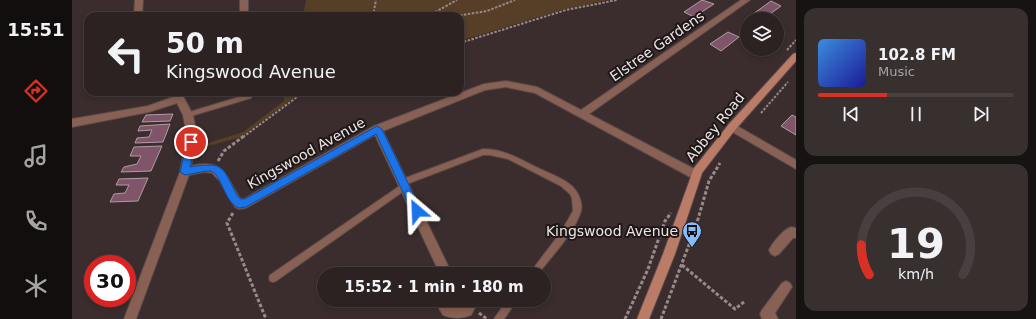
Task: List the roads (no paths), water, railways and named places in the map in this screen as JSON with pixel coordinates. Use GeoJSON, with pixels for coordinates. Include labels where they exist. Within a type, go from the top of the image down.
{"type":"FeatureCollection","features":[{"type":"Feature","properties":{"kind":"main road","name":"Abbey Road"},"geometry":{"type":"LineString","coordinates":[[643,319],[669,254],[696,175],[704,162],[732,127],[796,56]]}},
{"type":"Feature","properties":{"kind":"street"},"geometry":{"type":"LineString","coordinates":[[138,12],[139,0]]}},
{"type":"Feature","properties":{"kind":"street"},"geometry":{"type":"LineString","coordinates":[[244,0],[244,12]]}},
{"type":"Feature","properties":{"kind":"street","name":"Elstree Gardens"},"geometry":{"type":"LineString","coordinates":[[582,113],[746,0]]}},
{"type":"Feature","properties":{"kind":"street","name":"Kingswood Avenue"},"geometry":{"type":"LineString","coordinates":[[464,95],[484,87],[506,84],[537,90],[696,175]]}},
{"type":"Feature","properties":{"kind":"street"},"geometry":{"type":"LineString","coordinates":[[72,123],[149,109],[175,96]]}},
{"type":"Feature","properties":{"kind":"street"},"geometry":{"type":"LineString","coordinates":[[130,319],[185,172],[191,142],[191,131],[188,115],[178,96]]}},
{"type":"Feature","properties":{"kind":"street","name":"Kingswood Avenue"},"geometry":{"type":"LineString","coordinates":[[185,172],[214,168],[219,171],[234,200],[239,204],[246,203],[377,129],[461,96]]}},
{"type":"Feature","properties":{"kind":"street"},"geometry":{"type":"LineString","coordinates":[[732,127],[796,165]]}},
{"type":"Feature","properties":{"kind":"street"},"geometry":{"type":"LineString","coordinates":[[377,129],[443,267]]}},
{"type":"Feature","properties":{"kind":"street"},"geometry":{"type":"LineString","coordinates":[[775,250],[791,232],[796,233]]}},
{"type":"Feature","properties":{"kind":"street"},"geometry":{"type":"LineString","coordinates":[[772,319],[766,314],[786,287]]}},
{"type":"Feature","properties":{"kind":"street"},"geometry":{"type":"LineString","coordinates":[[444,307],[447,311],[457,314],[467,311],[469,307]]}},
{"type":"Feature","properties":{"kind":"lane"},"geometry":{"type":"LineString","coordinates":[[188,115],[249,96]]}},
{"type":"Feature","properties":{"kind":"lane"},"geometry":{"type":"LineString","coordinates":[[273,278],[404,184],[483,152],[489,151],[498,152],[520,162],[568,187],[575,195],[578,210],[569,226],[538,267]]}},
{"type":"Feature","properties":{"kind":"lane"},"geometry":{"type":"LineString","coordinates":[[498,319],[507,307]]}},
{"type":"Feature","properties":{"kind":"place","name":"Kingswood Avenue"},"geometry":{"type":"Point","coordinates":[692,248]}}]}
